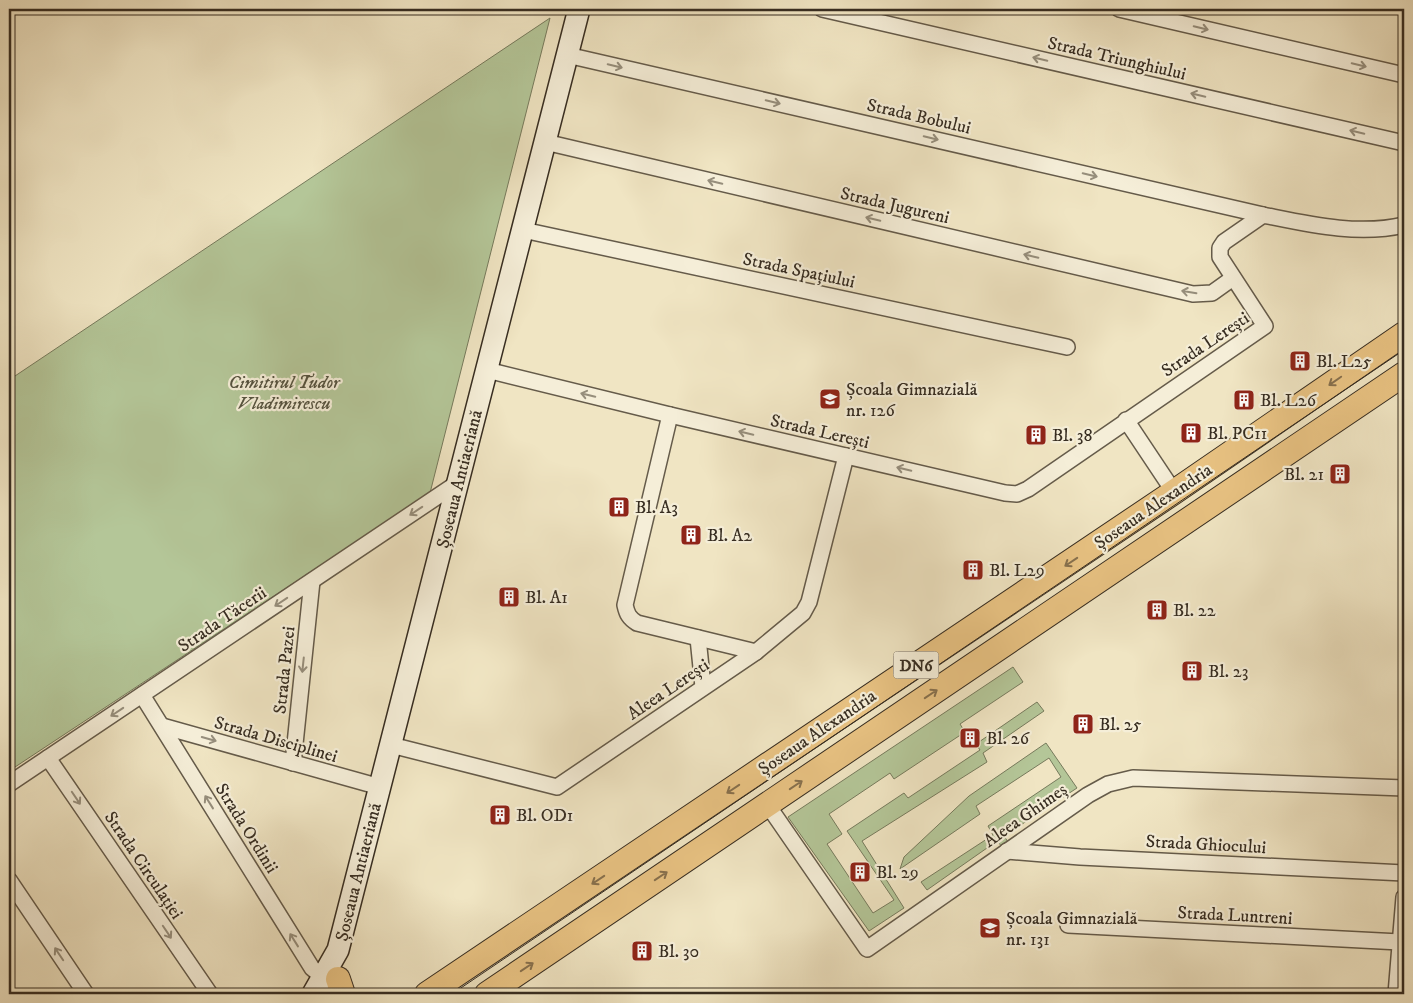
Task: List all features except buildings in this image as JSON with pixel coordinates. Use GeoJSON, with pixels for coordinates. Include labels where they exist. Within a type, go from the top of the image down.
{"type":"FeatureCollection","features":[{"type":"Feature","properties":{"kind":"main road","name":"Șoseaua Antiaeriană"},"geometry":{"type":"LineString","coordinates":[[335,986],[338,950],[579,9]]}},
{"type":"Feature","properties":{"kind":"main road","name":"Șoseaua Alexandria"},"geometry":{"type":"LineString","coordinates":[[427,994],[1174,492],[1404,334]]}},
{"type":"Feature","properties":{"kind":"main road","name":"Șoseaua Alexandria"},"geometry":{"type":"LineString","coordinates":[[487,994],[1404,374]]}},
{"type":"Feature","properties":{"kind":"main road"},"geometry":{"type":"LineString","coordinates":[[313,994],[335,986]]}},
{"type":"Feature","properties":{"kind":"street","name":"Strada Triunghiului"},"geometry":{"type":"LineString","coordinates":[[822,9],[1404,143]]}},
{"type":"Feature","properties":{"kind":"street"},"geometry":{"type":"LineString","coordinates":[[1120,9],[1404,75]]}},
{"type":"Feature","properties":{"kind":"street","name":"Strada Bobului"},"geometry":{"type":"LineString","coordinates":[[567,55],[1262,215]]}},
{"type":"Feature","properties":{"kind":"street","name":"Strada Jugureni"},"geometry":{"type":"LineString","coordinates":[[545,142],[1193,294],[1212,293],[1233,278]]}},
{"type":"Feature","properties":{"kind":"street"},"geometry":{"type":"LineString","coordinates":[[1262,215],[1342,229],[1362,230],[1404,225]]}},
{"type":"Feature","properties":{"kind":"street","name":"Strada Lerești"},"geometry":{"type":"LineString","coordinates":[[487,370],[1005,494],[1017,494],[1028,489],[1265,326],[1220,257],[1220,248],[1224,242],[1262,215]]}},
{"type":"Feature","properties":{"kind":"street","name":"Strada Spațiului"},"geometry":{"type":"LineString","coordinates":[[523,230],[1067,347]]}},
{"type":"Feature","properties":{"kind":"street"},"geometry":{"type":"LineString","coordinates":[[670,415],[625,605],[629,618],[637,623],[756,652]]}},
{"type":"Feature","properties":{"kind":"street"},"geometry":{"type":"LineString","coordinates":[[1126,420],[1174,492]]}},
{"type":"Feature","properties":{"kind":"street","name":"Aleea Lerești"},"geometry":{"type":"LineString","coordinates":[[391,746],[557,787],[756,652],[803,613],[809,602],[846,456]]}},
{"type":"Feature","properties":{"kind":"street","name":"Strada Tăcerii"},"geometry":{"type":"LineString","coordinates":[[9,784],[456,484]]}},
{"type":"Feature","properties":{"kind":"street","name":"Strada Pazei"},"geometry":{"type":"LineString","coordinates":[[293,763],[312,582]]}},
{"type":"Feature","properties":{"kind":"street"},"geometry":{"type":"LineString","coordinates":[[698,638],[703,688]]}},
{"type":"Feature","properties":{"kind":"street","name":"Strada Ordinii"},"geometry":{"type":"LineString","coordinates":[[142,695],[312,968],[335,986]]}},
{"type":"Feature","properties":{"kind":"street","name":"Strada Disciplinei"},"geometry":{"type":"LineString","coordinates":[[162,726],[380,787]]}},
{"type":"Feature","properties":{"kind":"street","name":"Strada Circulației"},"geometry":{"type":"LineString","coordinates":[[48,758],[210,994]]}},
{"type":"Feature","properties":{"kind":"street","name":"Aleea Ghimeș"},"geometry":{"type":"LineString","coordinates":[[766,804],[866,949],[1088,795],[1108,784],[1134,778],[1404,788]]}},
{"type":"Feature","properties":{"kind":"street","name":"Strada Ghiocului"},"geometry":{"type":"LineString","coordinates":[[1007,851],[1080,857],[1404,873]]}},
{"type":"Feature","properties":{"kind":"street"},"geometry":{"type":"LineString","coordinates":[[9,880],[86,994]]}},
{"type":"Feature","properties":{"kind":"street"},"geometry":{"type":"LineString","coordinates":[[1396,994],[1404,897]]}},
{"type":"Feature","properties":{"kind":"street","name":"Strada Luntreni"},"geometry":{"type":"LineString","coordinates":[[1068,925],[1400,942]]}},
{"type":"Feature","properties":{"kind":"green space","name":"Cimitirul Tudor Vladimirescu"},"geometry":{"type":"Polygon","coordinates":[[[550,18],[430,493],[9,771],[9,380],[550,18]]]}},
{"type":"Feature","properties":{"kind":"green space"},"geometry":{"type":"Polygon","coordinates":[[[1013,667],[1023,682],[960,724],[965,732],[894,779],[890,773],[829,814],[842,834],[827,844],[873,913],[894,900],[847,831],[904,793],[908,798],[980,750],[976,744],[1037,702],[1044,711],[983,753],[987,762],[862,841],[904,908],[869,931],[788,817],[1013,667]]]}},
{"type":"Feature","properties":{"kind":"green space"},"geometry":{"type":"Polygon","coordinates":[[[1046,743],[1077,788],[1004,836],[1010,845],[1004,849],[997,841],[927,890],[921,882],[993,835],[988,826],[1061,777],[1049,758],[976,806],[980,814],[900,869],[904,857],[969,796],[1046,743]]]}},
{"type":"Feature","properties":{"kind":"tram line"},"geometry":{"type":"LineString","coordinates":[[452,994],[1404,350]]}},
{"type":"Feature","properties":{"kind":"place","name":"Bl. L25"},"geometry":{"type":"Point","coordinates":[1300,361]}},
{"type":"Feature","properties":{"kind":"place","name":"Școala Gimnazială nr. 126"},"geometry":{"type":"Point","coordinates":[830,399]}},
{"type":"Feature","properties":{"kind":"place","name":"Bl. L26"},"geometry":{"type":"Point","coordinates":[1244,400]}},
{"type":"Feature","properties":{"kind":"place","name":"Bl. PC11"},"geometry":{"type":"Point","coordinates":[1191,433]}},
{"type":"Feature","properties":{"kind":"place","name":"Bl. 38"},"geometry":{"type":"Point","coordinates":[1036,435]}},
{"type":"Feature","properties":{"kind":"place","name":"Bl. 21"},"geometry":{"type":"Point","coordinates":[1340,474]}},
{"type":"Feature","properties":{"kind":"place","name":"Bl. A3"},"geometry":{"type":"Point","coordinates":[619,507]}},
{"type":"Feature","properties":{"kind":"place","name":"Bl. A2"},"geometry":{"type":"Point","coordinates":[691,535]}},
{"type":"Feature","properties":{"kind":"place","name":"Bl. L29"},"geometry":{"type":"Point","coordinates":[973,570]}},
{"type":"Feature","properties":{"kind":"place","name":"Bl. A1"},"geometry":{"type":"Point","coordinates":[509,597]}},
{"type":"Feature","properties":{"kind":"place","name":"Bl. 22"},"geometry":{"type":"Point","coordinates":[1157,610]}},
{"type":"Feature","properties":{"kind":"place","name":"Bl. 23"},"geometry":{"type":"Point","coordinates":[1192,671]}},
{"type":"Feature","properties":{"kind":"place","name":"Bl. 25"},"geometry":{"type":"Point","coordinates":[1083,724]}},
{"type":"Feature","properties":{"kind":"place","name":"Bl. 26"},"geometry":{"type":"Point","coordinates":[970,738]}},
{"type":"Feature","properties":{"kind":"place","name":"Bl. OD1"},"geometry":{"type":"Point","coordinates":[500,815]}},
{"type":"Feature","properties":{"kind":"place","name":"Bl. 29"},"geometry":{"type":"Point","coordinates":[860,872]}},
{"type":"Feature","properties":{"kind":"place","name":"Școala Gimnazială nr. 131"},"geometry":{"type":"Point","coordinates":[990,928]}},
{"type":"Feature","properties":{"kind":"place","name":"Bl. 30"},"geometry":{"type":"Point","coordinates":[642,951]}}]}
